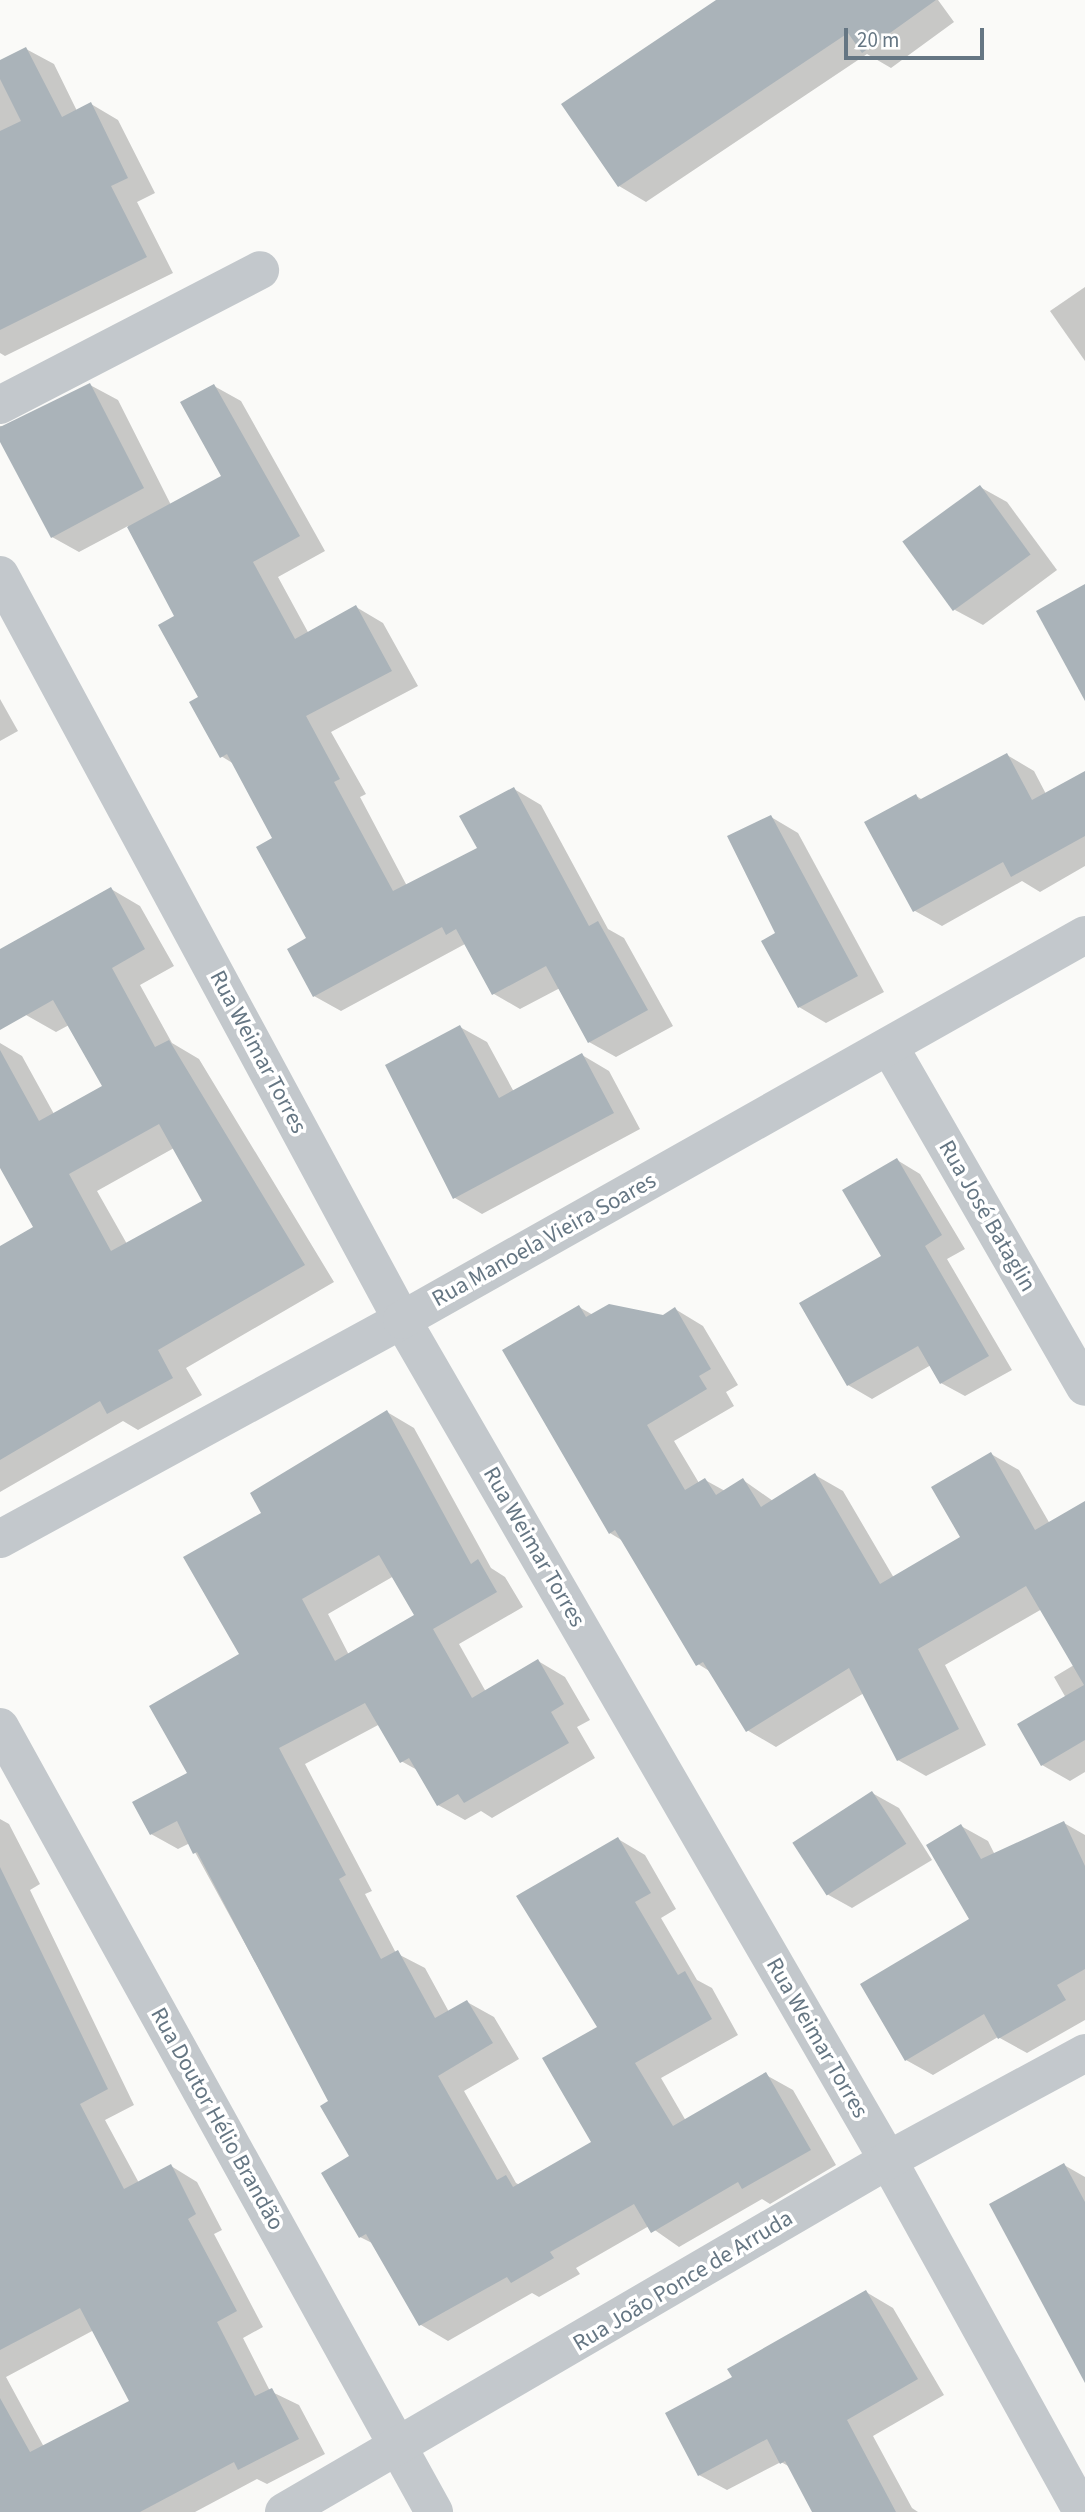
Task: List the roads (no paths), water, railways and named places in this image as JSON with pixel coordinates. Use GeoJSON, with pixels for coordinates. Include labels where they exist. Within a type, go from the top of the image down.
{"type":"FeatureCollection","features":[{"type":"Feature","properties":{"kind":"street"},"geometry":{"type":"LineString","coordinates":[[0,405],[260,270]]}},
{"type":"Feature","properties":{"kind":"street","name":"Rua Weimar Torres"},"geometry":{"type":"LineString","coordinates":[[0,575],[402,1320],[888,2160],[1082,2512]]}},
{"type":"Feature","properties":{"kind":"street","name":"Rua Manoela Vieira Soares"},"geometry":{"type":"LineString","coordinates":[[0,1539],[402,1320],[1085,935]]}},
{"type":"Feature","properties":{"kind":"street","name":"Rua José Bataglin"},"geometry":{"type":"LineString","coordinates":[[889,1046],[1085,1387]]}},
{"type":"Feature","properties":{"kind":"street","name":"Rua Doutor Hélio Brandão"},"geometry":{"type":"LineString","coordinates":[[0,1727],[434,2512]]}},
{"type":"Feature","properties":{"kind":"street","name":"Rua João Ponce de Arruda"},"geometry":{"type":"LineString","coordinates":[[284,2512],[399,2449],[888,2160],[1085,2053]]}}]}
